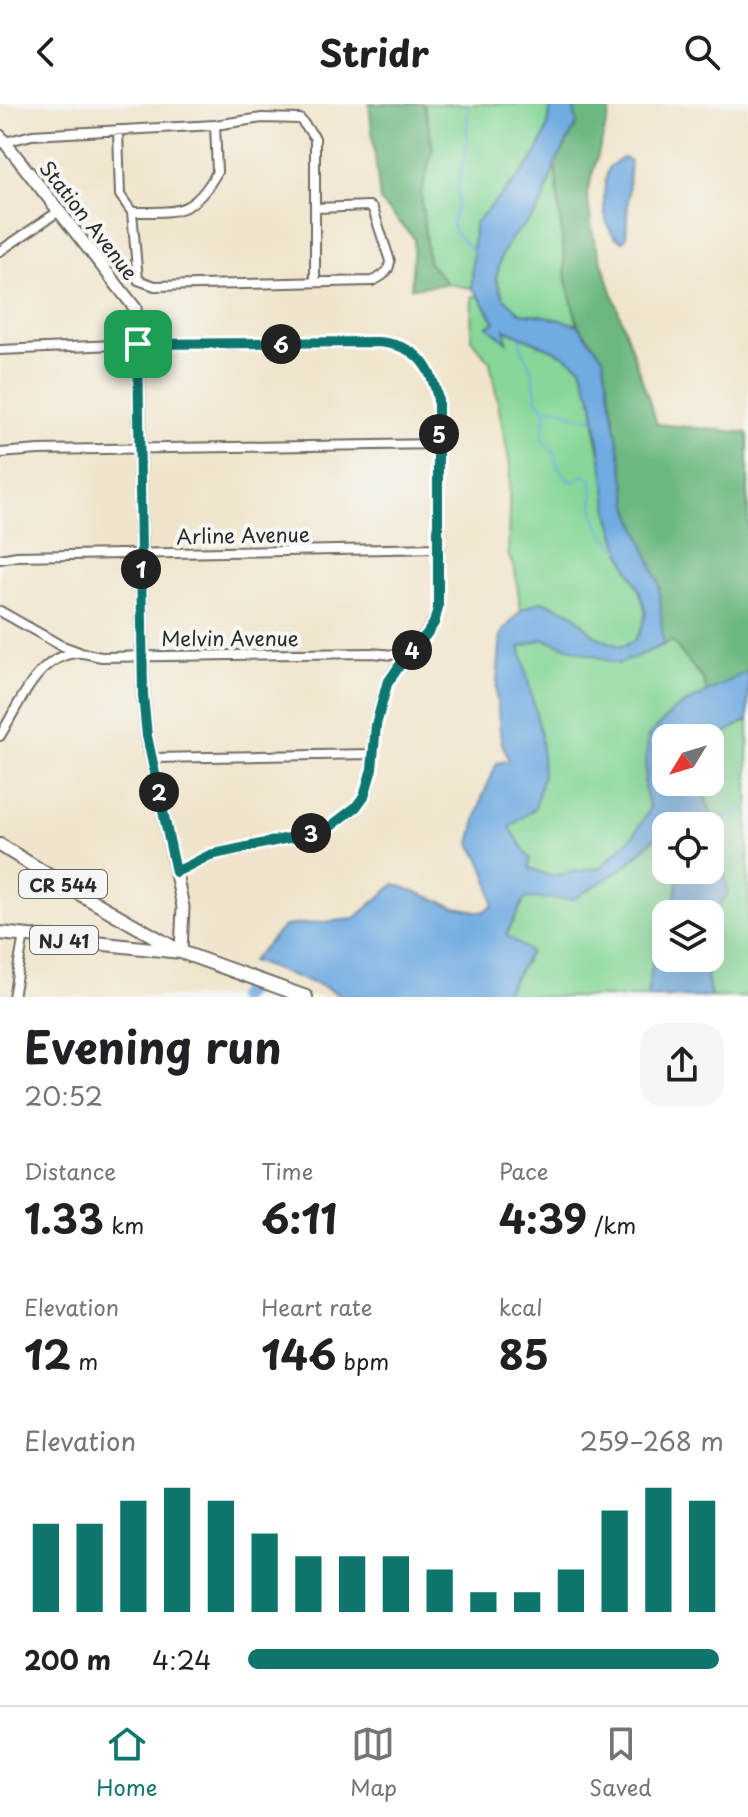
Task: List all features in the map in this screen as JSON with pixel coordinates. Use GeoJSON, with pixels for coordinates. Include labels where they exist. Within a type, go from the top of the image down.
{"type":"FeatureCollection","features":[{"type":"Feature","properties":{"kind":"main road","name":"CR 544"},"geometry":{"type":"LineString","coordinates":[[0,845],[181,952]]}},
{"type":"Feature","properties":{"kind":"main road"},"geometry":{"type":"LineString","coordinates":[[128,921],[136,936],[134,944],[129,946]]}},
{"type":"Feature","properties":{"kind":"main road","name":"NJ 41"},"geometry":{"type":"LineString","coordinates":[[0,933],[181,952],[306,997]]}},
{"type":"Feature","properties":{"kind":"street"},"geometry":{"type":"LineString","coordinates":[[2,139],[215,125],[262,118],[300,119],[315,138],[315,281]]}},
{"type":"Feature","properties":{"kind":"street"},"geometry":{"type":"LineString","coordinates":[[132,212],[178,212],[186,208],[217,172],[215,125]]}},
{"type":"Feature","properties":{"kind":"street"},"geometry":{"type":"LineString","coordinates":[[118,130],[120,195],[132,212],[138,280]]}},
{"type":"Feature","properties":{"kind":"street","name":"Station Avenue"},"geometry":{"type":"LineString","coordinates":[[2,139],[135,308],[143,695],[152,758],[183,907],[181,952]]}},
{"type":"Feature","properties":{"kind":"street"},"geometry":{"type":"LineString","coordinates":[[119,286],[138,280],[155,286],[187,287],[372,281],[383,277],[390,267],[390,261],[373,209],[369,206],[316,208]]}},
{"type":"Feature","properties":{"kind":"street"},"geometry":{"type":"LineString","coordinates":[[0,251],[59,211]]}},
{"type":"Feature","properties":{"kind":"street"},"geometry":{"type":"LineString","coordinates":[[0,350],[138,344],[376,342],[390,343],[415,354],[431,370],[438,400],[440,587],[434,623],[387,684],[376,725],[369,785],[364,796],[326,830],[210,855],[176,872]]}},
{"type":"Feature","properties":{"kind":"street"},"geometry":{"type":"LineString","coordinates":[[0,453],[439,444]]}},
{"type":"Feature","properties":{"kind":"street","name":"Arline Avenue"},"geometry":{"type":"LineString","coordinates":[[0,559],[141,552],[440,548]]}},
{"type":"Feature","properties":{"kind":"street"},"geometry":{"type":"LineString","coordinates":[[0,611],[79,652]]}},
{"type":"Feature","properties":{"kind":"street"},"geometry":{"type":"LineString","coordinates":[[0,736],[38,675],[59,658],[79,652]]}},
{"type":"Feature","properties":{"kind":"street","name":"Melvin Avenue"},"geometry":{"type":"LineString","coordinates":[[79,652],[102,657],[142,654],[371,653],[406,656]]}},
{"type":"Feature","properties":{"kind":"street"},"geometry":{"type":"LineString","coordinates":[[152,758],[372,754]]}},
{"type":"Feature","properties":{"kind":"street"},"geometry":{"type":"LineString","coordinates":[[13,997],[24,935]]}},
{"type":"Feature","properties":{"kind":"green space"},"geometry":{"type":"Polygon","coordinates":[[[369,104],[424,104],[433,148],[421,195],[428,262],[448,284],[411,288],[414,238],[380,201],[369,104]]]}},
{"type":"Feature","properties":{"kind":"green space"},"geometry":{"type":"Polygon","coordinates":[[[424,104],[550,104],[549,122],[535,155],[474,224],[472,288],[448,284],[428,262],[421,195],[433,148],[424,104]]]}},
{"type":"Feature","properties":{"kind":"green space"},"geometry":{"type":"Polygon","coordinates":[[[573,104],[612,104],[587,194],[593,236],[657,424],[748,433],[748,671],[707,694],[704,681],[672,641],[663,645],[659,584],[630,509],[603,357],[578,325],[566,280],[555,164],[577,124],[573,104]]]}},
{"type":"Feature","properties":{"kind":"green space"},"geometry":{"type":"Polygon","coordinates":[[[555,164],[566,280],[578,325],[520,313],[504,298],[496,279],[502,254],[513,236],[535,215],[544,199],[555,164]]]}},
{"type":"Feature","properties":{"kind":"green space"},"geometry":{"type":"Polygon","coordinates":[[[472,296],[480,297],[495,323],[488,326],[507,340],[504,329],[562,354],[581,366],[593,403],[596,435],[622,555],[640,592],[646,613],[633,642],[620,647],[595,636],[571,612],[542,601],[521,610],[515,571],[508,554],[510,465],[490,362],[471,339],[472,296]]]}},
{"type":"Feature","properties":{"kind":"green space"},"geometry":{"type":"Polygon","coordinates":[[[543,639],[619,664],[672,641],[704,681],[707,694],[675,709],[669,724],[652,724],[652,766],[644,786],[650,809],[633,836],[600,868],[550,876],[529,868],[510,827],[537,721],[520,647],[543,639]]]}},
{"type":"Feature","properties":{"kind":"green space"},"geometry":{"type":"Polygon","coordinates":[[[748,720],[748,997],[711,997],[706,972],[724,972],[724,900],[719,900],[718,884],[724,884],[724,812],[711,812],[704,796],[724,796],[724,733],[748,720]]]}},
{"type":"Feature","properties":{"kind":"green space"},"geometry":{"type":"Polygon","coordinates":[[[652,842],[652,884],[678,884],[674,900],[652,900],[652,967],[647,997],[503,997],[530,953],[506,936],[525,898],[593,881],[632,861],[652,842]]]}},
{"type":"Feature","properties":{"kind":"water"},"geometry":{"type":"Polygon","coordinates":[[[550,104],[573,104],[577,124],[555,164],[544,199],[535,215],[513,236],[502,254],[496,279],[504,298],[520,313],[578,325],[603,357],[630,509],[659,584],[663,645],[619,664],[543,639],[520,647],[541,735],[543,775],[535,808],[510,827],[530,859],[529,868],[550,876],[600,868],[633,836],[650,809],[644,787],[648,736],[652,732],[652,796],[702,796],[709,812],[652,812],[652,840],[625,867],[574,899],[525,898],[506,935],[530,952],[502,997],[343,997],[251,961],[284,926],[354,919],[395,884],[456,907],[482,912],[493,906],[486,873],[470,843],[482,798],[497,763],[509,760],[501,741],[496,692],[501,634],[521,610],[542,601],[571,612],[595,636],[620,647],[633,642],[646,613],[610,517],[593,403],[581,367],[562,354],[505,329],[507,342],[487,326],[495,322],[472,288],[474,224],[524,170],[535,155],[549,122],[550,104]]]}},
{"type":"Feature","properties":{"kind":"water"},"geometry":{"type":"Polygon","coordinates":[[[623,158],[630,161],[626,238],[622,241],[609,228],[604,196],[609,167],[623,158]]]}},
{"type":"Feature","properties":{"kind":"water"},"geometry":{"type":"Polygon","coordinates":[[[748,671],[748,720],[724,733],[724,724],[660,724],[675,709],[748,671]]]}},
{"type":"Feature","properties":{"kind":"water"},"geometry":{"type":"Polygon","coordinates":[[[724,872],[728,893],[723,900],[674,900],[678,884],[724,884],[724,872]]]}},
{"type":"Feature","properties":{"kind":"water"},"geometry":{"type":"Polygon","coordinates":[[[652,967],[652,972],[706,972],[711,997],[647,997],[652,967]]]}},
{"type":"Feature","properties":{"kind":"waterway"},"geometry":{"type":"LineString","coordinates":[[470,104],[467,145],[452,222],[455,232],[475,253]]}},
{"type":"Feature","properties":{"kind":"waterway"},"geometry":{"type":"LineString","coordinates":[[520,337],[521,347],[532,370],[537,399],[546,412],[542,441],[553,451],[558,467],[568,480],[575,481],[585,475],[591,478],[598,524],[620,549]]}},
{"type":"Feature","properties":{"kind":"waterway"},"geometry":{"type":"LineString","coordinates":[[547,408],[594,418]]}},
{"type":"Feature","properties":{"kind":"waterway"},"geometry":{"type":"LineString","coordinates":[[724,817],[748,809]]}},
{"type":"Feature","properties":{"kind":"waterway"},"geometry":{"type":"LineString","coordinates":[[241,997],[249,987]]}},
{"type":"Feature","properties":{"kind":"route"},"geometry":{"type":"LineString","coordinates":[[390,343],[412,352],[431,370],[438,400],[438,608],[434,623],[426,635],[393,672],[387,684],[376,725],[369,785],[364,796],[356,807],[326,830],[210,855],[176,872],[147,736],[143,695],[138,344],[390,343]]}}]}
